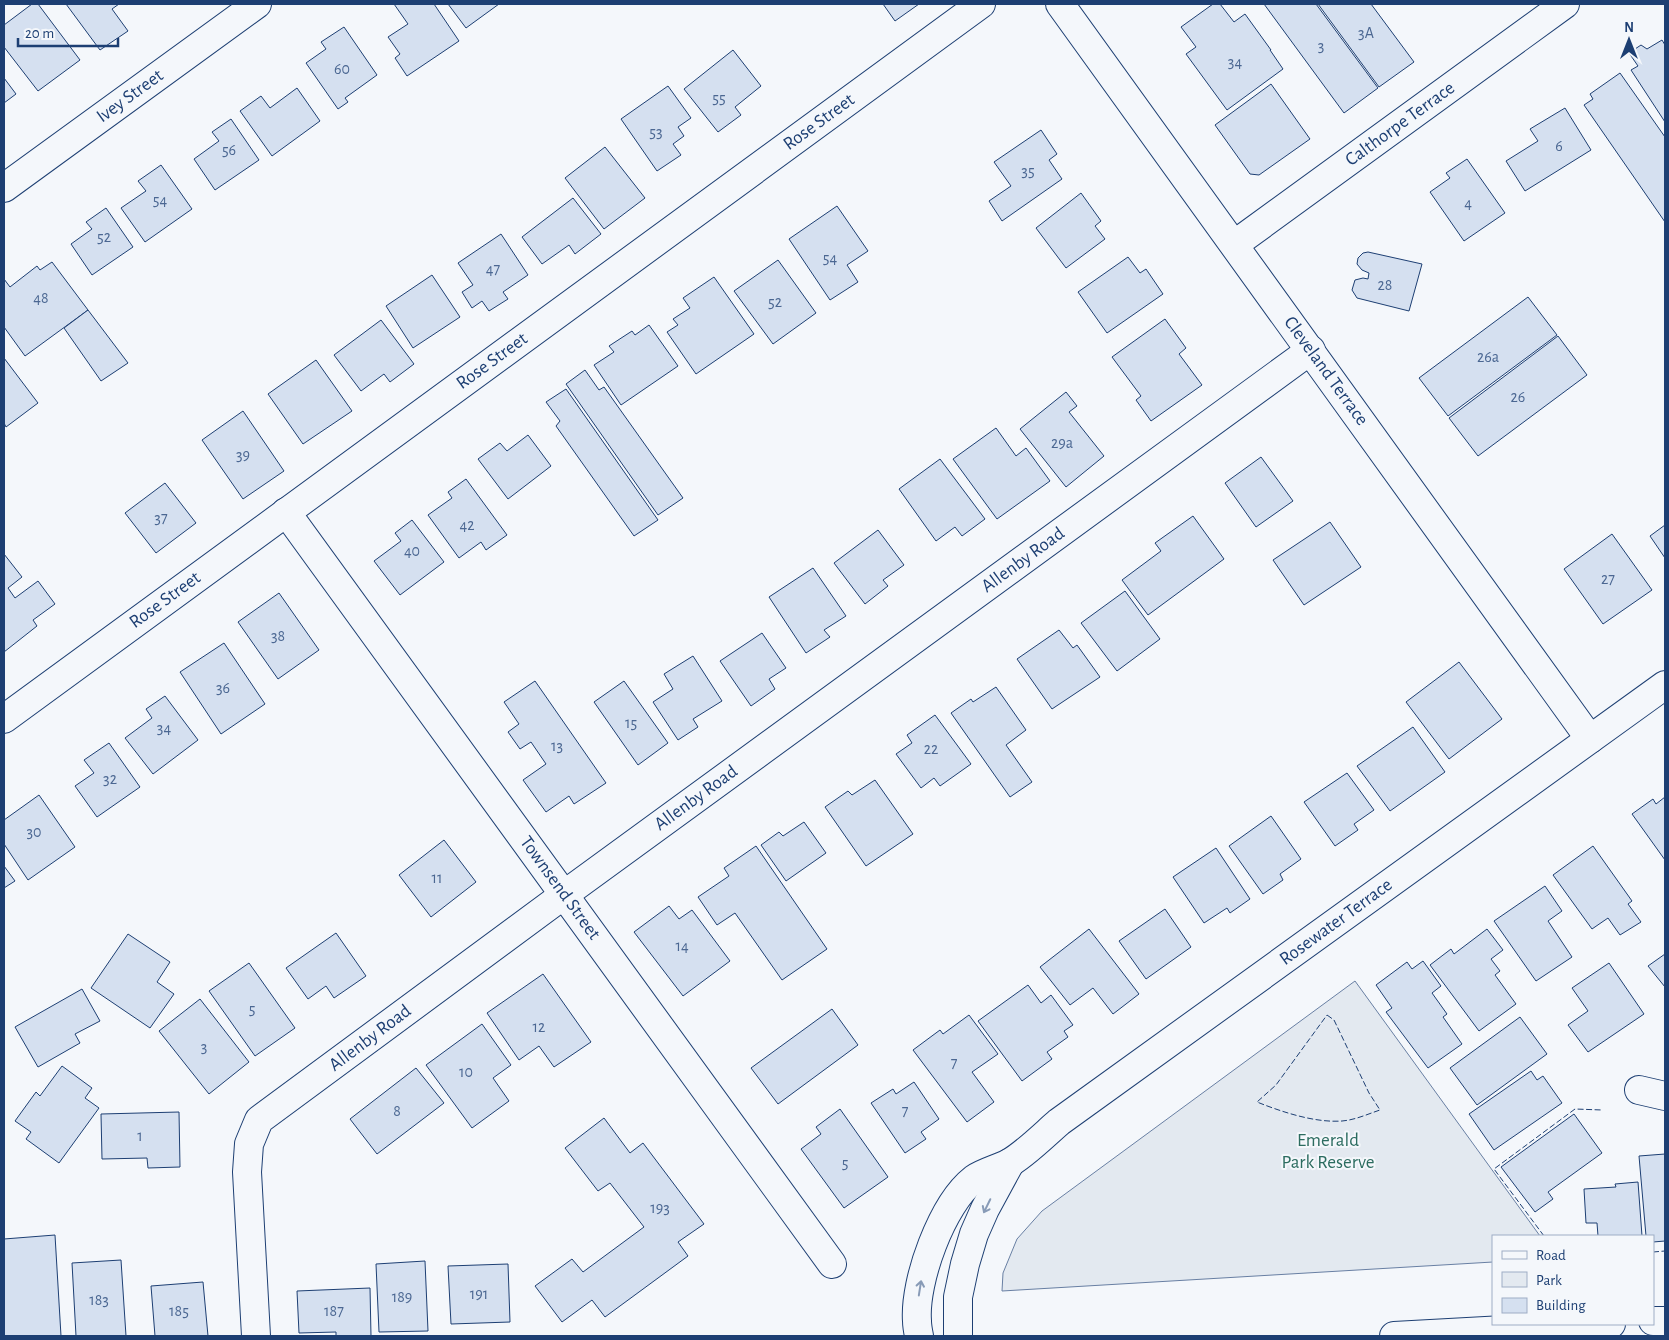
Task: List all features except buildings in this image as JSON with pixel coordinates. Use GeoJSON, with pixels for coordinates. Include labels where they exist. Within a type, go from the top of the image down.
{"type":"FeatureCollection","features":[{"type":"Feature","properties":{"kind":"main road","name":"Ivey Street"},"geometry":{"type":"LineString","coordinates":[[4,188],[257,4]]}},
{"type":"Feature","properties":{"kind":"main road","name":"Rose Street"},"geometry":{"type":"LineString","coordinates":[[4,719],[981,4]]}},
{"type":"Feature","properties":{"kind":"main road","name":"Cleveland Terrace"},"geometry":{"type":"LineString","coordinates":[[1060,4],[1235,244],[1590,739]]}},
{"type":"Feature","properties":{"kind":"main road","name":"Calthorpe Terrace"},"geometry":{"type":"LineString","coordinates":[[1235,244],[1565,4]]}},
{"type":"Feature","properties":{"kind":"main road","name":"Allenby Road"},"geometry":{"type":"LineString","coordinates":[[256,1336],[247,1172],[250,1144],[259,1120],[565,894],[1311,350]]}},
{"type":"Feature","properties":{"kind":"main road","name":"Townsend Street"},"geometry":{"type":"LineString","coordinates":[[286,512],[832,1264]]}},
{"type":"Feature","properties":{"kind":"main road","name":"Rosewater Terrace"},"geometry":{"type":"LineString","coordinates":[[919,1336],[916,1321],[920,1285],[929,1255],[942,1221],[956,1198],[975,1178],[1010,1163],[1060,1122],[1665,685]]}},
{"type":"Feature","properties":{"kind":"main road"},"geometry":{"type":"LineString","coordinates":[[1639,1090],[1665,1096]]}},
{"type":"Feature","properties":{"kind":"main road","name":"Rosewater Terrace"},"geometry":{"type":"LineString","coordinates":[[958,1336],[958,1297],[970,1249],[986,1209],[1010,1163]]}},
{"type":"Feature","properties":{"kind":"main road"},"geometry":{"type":"LineString","coordinates":[[1394,1336],[1569,1331],[1604,1325]]}},
{"type":"Feature","properties":{"kind":"green space","name":"Emerald Park Reserve"},"geometry":{"type":"Polygon","coordinates":[[[1355,981],[1539,1235],[1492,1235],[1492,1262],[1002,1291],[1003,1273],[1017,1239],[1042,1211],[1355,981]]]}},
{"type":"Feature","properties":{"kind":"fence"},"geometry":{"type":"LineString","coordinates":[[1327,1015],[1334,1020],[1369,1093],[1380,1110],[1361,1117],[1332,1121],[1299,1116],[1257,1102],[1276,1085],[1327,1015]]}},
{"type":"Feature","properties":{"kind":"fence"},"geometry":{"type":"LineString","coordinates":[[1543,1235],[1494,1169],[1575,1109],[1602,1110]]}},
{"type":"Feature","properties":{"kind":"fence"},"geometry":{"type":"LineString","coordinates":[[1654,1252],[1665,1251]]}}]}
